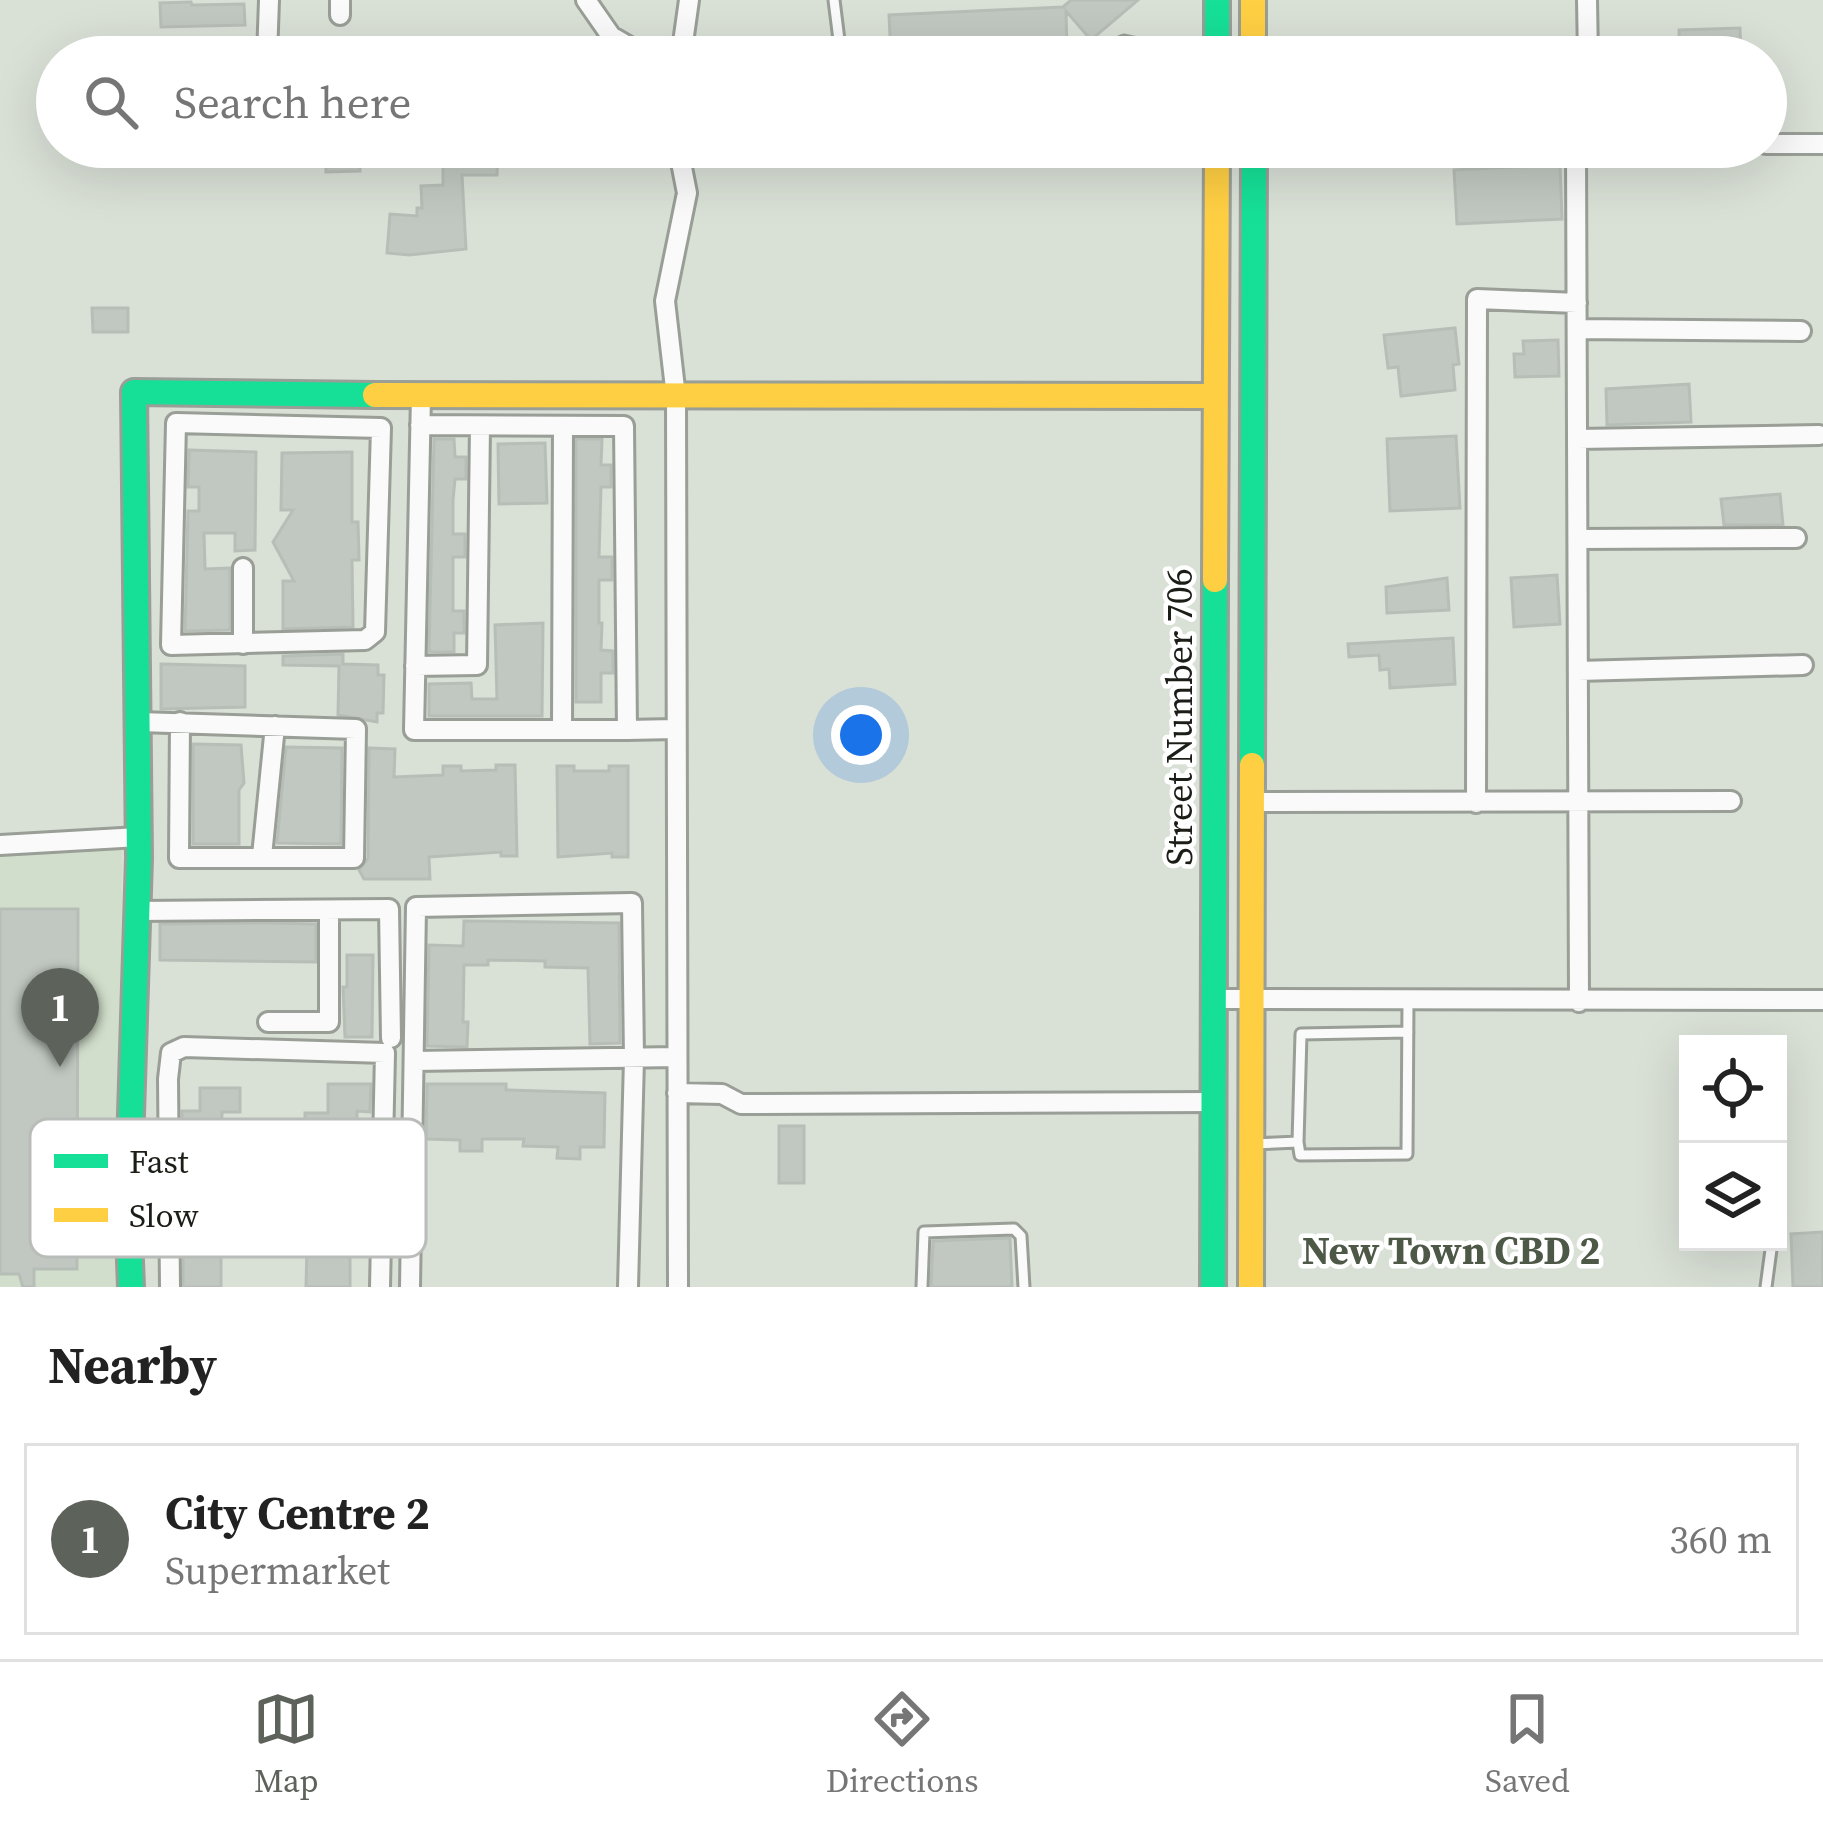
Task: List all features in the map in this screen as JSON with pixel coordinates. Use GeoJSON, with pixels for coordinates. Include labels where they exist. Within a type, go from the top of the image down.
{"type":"FeatureCollection","features":[{"type":"Feature","properties":{"kind":"street"},"geometry":{"type":"LineString","coordinates":[[268,36],[269,0]]}},
{"type":"Feature","properties":{"kind":"street"},"geometry":{"type":"LineString","coordinates":[[586,0],[611,36]]}},
{"type":"Feature","properties":{"kind":"street"},"geometry":{"type":"LineString","coordinates":[[684,36],[689,0]]}},
{"type":"Feature","properties":{"kind":"street"},"geometry":{"type":"LineString","coordinates":[[1217,0],[1217,36]]}},
{"type":"Feature","properties":{"kind":"street"},"geometry":{"type":"LineString","coordinates":[[1253,0],[1253,36]]}},
{"type":"Feature","properties":{"kind":"street"},"geometry":{"type":"LineString","coordinates":[[1587,0],[1588,36]]}},
{"type":"Feature","properties":{"kind":"street"},"geometry":{"type":"LineString","coordinates":[[1787,144],[1823,144]]}},
{"type":"Feature","properties":{"kind":"street"},"geometry":{"type":"LineString","coordinates":[[678,1287],[676,398],[665,301],[687,194],[682,168]]}},
{"type":"Feature","properties":{"kind":"street","name":"Street Number 706"},"geometry":{"type":"LineString","coordinates":[[1213,1287],[1217,168]]}},
{"type":"Feature","properties":{"kind":"street"},"geometry":{"type":"LineString","coordinates":[[1251,1287],[1254,168]]}},
{"type":"Feature","properties":{"kind":"street"},"geometry":{"type":"LineString","coordinates":[[1576,168],[1579,1002]]}},
{"type":"Feature","properties":{"kind":"street"},"geometry":{"type":"LineString","coordinates":[[1476,803],[1477,299],[1577,303]]}},
{"type":"Feature","properties":{"kind":"street"},"geometry":{"type":"LineString","coordinates":[[1577,329],[1801,332]]}},
{"type":"Feature","properties":{"kind":"street"},"geometry":{"type":"LineString","coordinates":[[131,1119],[139,837],[134,392],[676,398],[1215,396]]}},
{"type":"Feature","properties":{"kind":"street"},"geometry":{"type":"LineString","coordinates":[[421,396],[414,730],[675,729]]}},
{"type":"Feature","properties":{"kind":"street"},"geometry":{"type":"LineString","coordinates":[[176,423],[381,428],[375,632],[365,640],[171,645],[173,551],[176,423]]}},
{"type":"Feature","properties":{"kind":"street"},"geometry":{"type":"LineString","coordinates":[[420,425],[624,426],[627,730]]}},
{"type":"Feature","properties":{"kind":"street"},"geometry":{"type":"LineString","coordinates":[[416,666],[477,665],[480,426]]}},
{"type":"Feature","properties":{"kind":"street"},"geometry":{"type":"LineString","coordinates":[[562,730],[563,427]]}},
{"type":"Feature","properties":{"kind":"street"},"geometry":{"type":"LineString","coordinates":[[1577,440],[1819,435]]}},
{"type":"Feature","properties":{"kind":"street"},"geometry":{"type":"LineString","coordinates":[[1578,539],[1796,538]]}},
{"type":"Feature","properties":{"kind":"street"},"geometry":{"type":"LineString","coordinates":[[136,550],[173,551]]}},
{"type":"Feature","properties":{"kind":"street"},"geometry":{"type":"LineString","coordinates":[[243,568],[243,644]]}},
{"type":"Feature","properties":{"kind":"street"},"geometry":{"type":"LineString","coordinates":[[1578,670],[1803,665]]}},
{"type":"Feature","properties":{"kind":"street"},"geometry":{"type":"LineString","coordinates":[[139,722],[180,722],[356,729],[354,857],[179,858],[180,722]]}},
{"type":"Feature","properties":{"kind":"street"},"geometry":{"type":"LineString","coordinates":[[262,856],[275,726]]}},
{"type":"Feature","properties":{"kind":"street"},"geometry":{"type":"LineString","coordinates":[[1252,802],[1731,801]]}},
{"type":"Feature","properties":{"kind":"street"},"geometry":{"type":"LineString","coordinates":[[0,845],[139,837]]}},
{"type":"Feature","properties":{"kind":"street"},"geometry":{"type":"LineString","coordinates":[[414,1119],[416,907],[632,903],[634,1059],[628,1287]]}},
{"type":"Feature","properties":{"kind":"street"},"geometry":{"type":"LineString","coordinates":[[137,911],[389,909],[391,1038]]}},
{"type":"Feature","properties":{"kind":"street"},"geometry":{"type":"LineString","coordinates":[[268,1022],[329,1022],[329,910]]}},
{"type":"Feature","properties":{"kind":"street"},"geometry":{"type":"LineString","coordinates":[[1215,999],[1823,1000]]}},
{"type":"Feature","properties":{"kind":"street"},"geometry":{"type":"LineString","coordinates":[[170,1119],[171,1052],[184,1048],[386,1053],[384,1119]]}},
{"type":"Feature","properties":{"kind":"street"},"geometry":{"type":"LineString","coordinates":[[415,1061],[676,1057]]}},
{"type":"Feature","properties":{"kind":"street"},"geometry":{"type":"LineString","coordinates":[[677,1093],[722,1094],[741,1103],[1215,1102]]}},
{"type":"Feature","properties":{"kind":"street"},"geometry":{"type":"LineString","coordinates":[[130,1257],[131,1287]]}},
{"type":"Feature","properties":{"kind":"street"},"geometry":{"type":"LineString","coordinates":[[169,1257],[170,1287]]}},
{"type":"Feature","properties":{"kind":"street"},"geometry":{"type":"LineString","coordinates":[[380,1287],[381,1257]]}},
{"type":"Feature","properties":{"kind":"street"},"geometry":{"type":"LineString","coordinates":[[410,1287],[411,1257]]}},
{"type":"Feature","properties":{"kind":"lane"},"geometry":{"type":"LineString","coordinates":[[834,0],[838,36]]}},
{"type":"Feature","properties":{"kind":"lane"},"geometry":{"type":"LineString","coordinates":[[1408,1000],[1408,1032],[1407,1154],[1300,1155],[1300,1034],[1408,1032]]}},
{"type":"Feature","properties":{"kind":"lane"},"geometry":{"type":"LineString","coordinates":[[1252,1144],[1298,1142]]}},
{"type":"Feature","properties":{"kind":"lane"},"geometry":{"type":"LineString","coordinates":[[922,1287],[924,1232],[1014,1229],[1021,1236],[1024,1287]]}},
{"type":"Feature","properties":{"kind":"lane"},"geometry":{"type":"LineString","coordinates":[[1766,1287],[1771,1251]]}},
{"type":"Feature","properties":{"kind":"shaded area"},"geometry":{"type":"Polygon","coordinates":[[[0,842],[122,846],[120,1119],[30,1119],[30,1257],[119,1257],[119,1287],[0,1287],[0,842]]]}},
{"type":"Feature","properties":{"kind":"building"},"geometry":{"type":"Polygon","coordinates":[[[1071,0],[1138,0],[1096,36],[1088,36],[1066,11],[1067,36],[890,36],[889,15],[1063,7],[1071,0]]]}},
{"type":"Feature","properties":{"kind":"building"},"geometry":{"type":"Polygon","coordinates":[[[160,3],[244,4],[245,25],[161,27],[160,3]]]}},
{"type":"Feature","properties":{"kind":"building"},"geometry":{"type":"Polygon","coordinates":[[[1740,28],[1740,36],[1679,36],[1679,30],[1740,28]]]}},
{"type":"Feature","properties":{"kind":"building"},"geometry":{"type":"Polygon","coordinates":[[[326,168],[360,168],[360,171],[326,172],[326,168]]]}},
{"type":"Feature","properties":{"kind":"building"},"geometry":{"type":"Polygon","coordinates":[[[443,168],[497,168],[497,175],[462,175],[466,249],[387,253],[390,214],[417,216],[417,208],[422,208],[421,186],[443,185],[443,168]]]}},
{"type":"Feature","properties":{"kind":"building"},"geometry":{"type":"Polygon","coordinates":[[[1560,168],[1562,219],[1457,224],[1454,170],[1560,168]]]}},
{"type":"Feature","properties":{"kind":"building"},"geometry":{"type":"Polygon","coordinates":[[[92,308],[128,308],[128,332],[93,332],[92,308]]]}},
{"type":"Feature","properties":{"kind":"building"},"geometry":{"type":"Polygon","coordinates":[[[1455,328],[1459,364],[1453,365],[1455,390],[1401,396],[1398,367],[1388,368],[1384,335],[1455,328]]]}},
{"type":"Feature","properties":{"kind":"building"},"geometry":{"type":"Polygon","coordinates":[[[1558,340],[1559,376],[1515,377],[1514,354],[1524,354],[1523,341],[1558,340]]]}},
{"type":"Feature","properties":{"kind":"building"},"geometry":{"type":"Polygon","coordinates":[[[1689,384],[1691,422],[1607,425],[1606,389],[1689,384]]]}},
{"type":"Feature","properties":{"kind":"building"},"geometry":{"type":"Polygon","coordinates":[[[1456,436],[1460,508],[1390,511],[1387,439],[1456,436]]]}},
{"type":"Feature","properties":{"kind":"building"},"geometry":{"type":"Polygon","coordinates":[[[434,439],[454,439],[455,457],[466,457],[466,479],[455,479],[453,500],[453,534],[465,534],[465,557],[453,557],[453,611],[464,611],[464,633],[454,633],[454,652],[429,652],[434,439]]]}},
{"type":"Feature","properties":{"kind":"building"},"geometry":{"type":"Polygon","coordinates":[[[576,439],[602,439],[601,465],[611,465],[611,487],[601,487],[599,557],[612,557],[612,580],[599,580],[599,623],[601,650],[613,651],[613,673],[601,673],[601,702],[576,702],[576,439]]]}},
{"type":"Feature","properties":{"kind":"building"},"geometry":{"type":"Polygon","coordinates":[[[545,443],[547,503],[499,504],[498,444],[545,443]]]}},
{"type":"Feature","properties":{"kind":"building"},"geometry":{"type":"Polygon","coordinates":[[[189,450],[256,452],[255,550],[235,551],[235,533],[204,533],[205,569],[230,568],[230,630],[185,631],[188,511],[199,511],[199,487],[188,487],[189,450]]]}},
{"type":"Feature","properties":{"kind":"building"},"geometry":{"type":"Polygon","coordinates":[[[352,452],[352,522],[358,522],[359,560],[352,560],[353,627],[283,629],[283,581],[294,581],[273,542],[293,510],[281,510],[282,453],[352,452]]]}},
{"type":"Feature","properties":{"kind":"building"},"geometry":{"type":"Polygon","coordinates":[[[1780,494],[1783,525],[1724,525],[1721,499],[1780,494]]]}},
{"type":"Feature","properties":{"kind":"building"},"geometry":{"type":"Polygon","coordinates":[[[1557,575],[1560,624],[1514,627],[1511,578],[1557,575]]]}},
{"type":"Feature","properties":{"kind":"building"},"geometry":{"type":"Polygon","coordinates":[[[1447,578],[1449,610],[1387,613],[1386,587],[1447,578]]]}},
{"type":"Feature","properties":{"kind":"building"},"geometry":{"type":"Polygon","coordinates":[[[543,623],[542,716],[429,716],[429,684],[471,683],[472,699],[497,699],[495,625],[543,623]]]}},
{"type":"Feature","properties":{"kind":"building"},"geometry":{"type":"Polygon","coordinates":[[[1453,638],[1455,684],[1390,688],[1389,669],[1380,670],[1379,655],[1349,657],[1348,644],[1453,638]]]}},
{"type":"Feature","properties":{"kind":"building"},"geometry":{"type":"Polygon","coordinates":[[[343,654],[343,664],[378,665],[378,675],[384,675],[383,713],[377,713],[377,722],[338,715],[339,666],[283,665],[283,656],[343,654]]]}},
{"type":"Feature","properties":{"kind":"building"},"geometry":{"type":"Polygon","coordinates":[[[161,664],[245,666],[245,707],[161,709],[161,664]]]}},
{"type":"Feature","properties":{"kind":"building"},"geometry":{"type":"Polygon","coordinates":[[[193,744],[241,745],[244,783],[239,790],[239,844],[193,844],[193,744]]]}},
{"type":"Feature","properties":{"kind":"building"},"geometry":{"type":"Polygon","coordinates":[[[286,747],[342,748],[341,844],[277,843],[286,747]]]}},
{"type":"Feature","properties":{"kind":"building"},"geometry":{"type":"Polygon","coordinates":[[[369,748],[395,749],[394,777],[443,775],[443,766],[461,766],[461,771],[515,765],[517,856],[501,856],[501,852],[429,857],[430,879],[364,879],[359,870],[368,858],[369,748]]]}},
{"type":"Feature","properties":{"kind":"building"},"geometry":{"type":"Polygon","coordinates":[[[557,766],[609,771],[609,766],[628,766],[628,857],[612,857],[612,853],[558,857],[557,766]]]}},
{"type":"Feature","properties":{"kind":"building"},"geometry":{"type":"Polygon","coordinates":[[[0,909],[78,909],[77,1119],[30,1119],[30,1257],[77,1257],[77,1269],[34,1269],[34,1287],[23,1287],[19,1274],[0,1274],[0,909]]]}},
{"type":"Feature","properties":{"kind":"building"},"geometry":{"type":"Polygon","coordinates":[[[464,921],[619,923],[620,1043],[590,1044],[588,968],[488,960],[488,965],[464,965],[467,1047],[427,1046],[429,945],[463,946],[464,921]]]}},
{"type":"Feature","properties":{"kind":"building"},"geometry":{"type":"Polygon","coordinates":[[[160,924],[316,924],[316,962],[160,960],[160,924]]]}},
{"type":"Feature","properties":{"kind":"building"},"geometry":{"type":"Polygon","coordinates":[[[347,955],[373,955],[372,1037],[345,1037],[347,955]]]}},
{"type":"Feature","properties":{"kind":"building"},"geometry":{"type":"Polygon","coordinates":[[[328,1084],[371,1084],[370,1112],[357,1111],[357,1119],[305,1119],[305,1113],[328,1113],[328,1084]]]}},
{"type":"Feature","properties":{"kind":"building"},"geometry":{"type":"Polygon","coordinates":[[[427,1084],[506,1084],[506,1090],[605,1093],[604,1147],[580,1147],[580,1159],[557,1158],[558,1147],[523,1146],[524,1139],[482,1139],[482,1151],[460,1151],[460,1140],[426,1139],[427,1084]]]}},
{"type":"Feature","properties":{"kind":"building"},"geometry":{"type":"Polygon","coordinates":[[[200,1088],[240,1088],[240,1112],[222,1112],[222,1119],[182,1119],[182,1111],[200,1111],[200,1088]]]}},
{"type":"Feature","properties":{"kind":"building"},"geometry":{"type":"Polygon","coordinates":[[[779,1126],[804,1126],[804,1183],[779,1183],[779,1126]]]}},
{"type":"Feature","properties":{"kind":"building"},"geometry":{"type":"Polygon","coordinates":[[[1823,1232],[1823,1287],[1793,1287],[1791,1234],[1823,1232]]]}},
{"type":"Feature","properties":{"kind":"building"},"geometry":{"type":"Polygon","coordinates":[[[1010,1238],[1012,1287],[931,1287],[933,1241],[1010,1238]]]}},
{"type":"Feature","properties":{"kind":"building"},"geometry":{"type":"Polygon","coordinates":[[[183,1257],[221,1257],[221,1287],[183,1287],[183,1257]]]}},
{"type":"Feature","properties":{"kind":"building"},"geometry":{"type":"Polygon","coordinates":[[[307,1257],[350,1257],[350,1287],[306,1287],[307,1257]]]}},
{"type":"Feature","properties":{"kind":"traffic: fast"},"geometry":{"type":"LineString","coordinates":[[1217,0],[1217,36]]}},
{"type":"Feature","properties":{"kind":"traffic: fast"},"geometry":{"type":"LineString","coordinates":[[1252,765],[1254,168]]}},
{"type":"Feature","properties":{"kind":"traffic: fast"},"geometry":{"type":"LineString","coordinates":[[131,1119],[139,858],[134,392],[375,395]]}},
{"type":"Feature","properties":{"kind":"traffic: fast"},"geometry":{"type":"LineString","coordinates":[[1213,1287],[1215,580]]}},
{"type":"Feature","properties":{"kind":"traffic: fast"},"geometry":{"type":"LineString","coordinates":[[130,1257],[131,1287]]}},
{"type":"Feature","properties":{"kind":"traffic: slow"},"geometry":{"type":"LineString","coordinates":[[1253,0],[1253,36]]}},
{"type":"Feature","properties":{"kind":"traffic: slow"},"geometry":{"type":"LineString","coordinates":[[1215,580],[1217,168]]}},
{"type":"Feature","properties":{"kind":"traffic: slow"},"geometry":{"type":"LineString","coordinates":[[375,395],[1215,396]]}},
{"type":"Feature","properties":{"kind":"traffic: slow"},"geometry":{"type":"LineString","coordinates":[[1251,1287],[1252,765]]}},
{"type":"Feature","properties":{"kind":"place","name":"City Centre 2"},"geometry":{"type":"Point","coordinates":[60,1067]}},
{"type":"Feature","properties":{"kind":"district","name":"New Town CBD 2"},"geometry":{"type":"Point","coordinates":[1451,1250]}}]}
